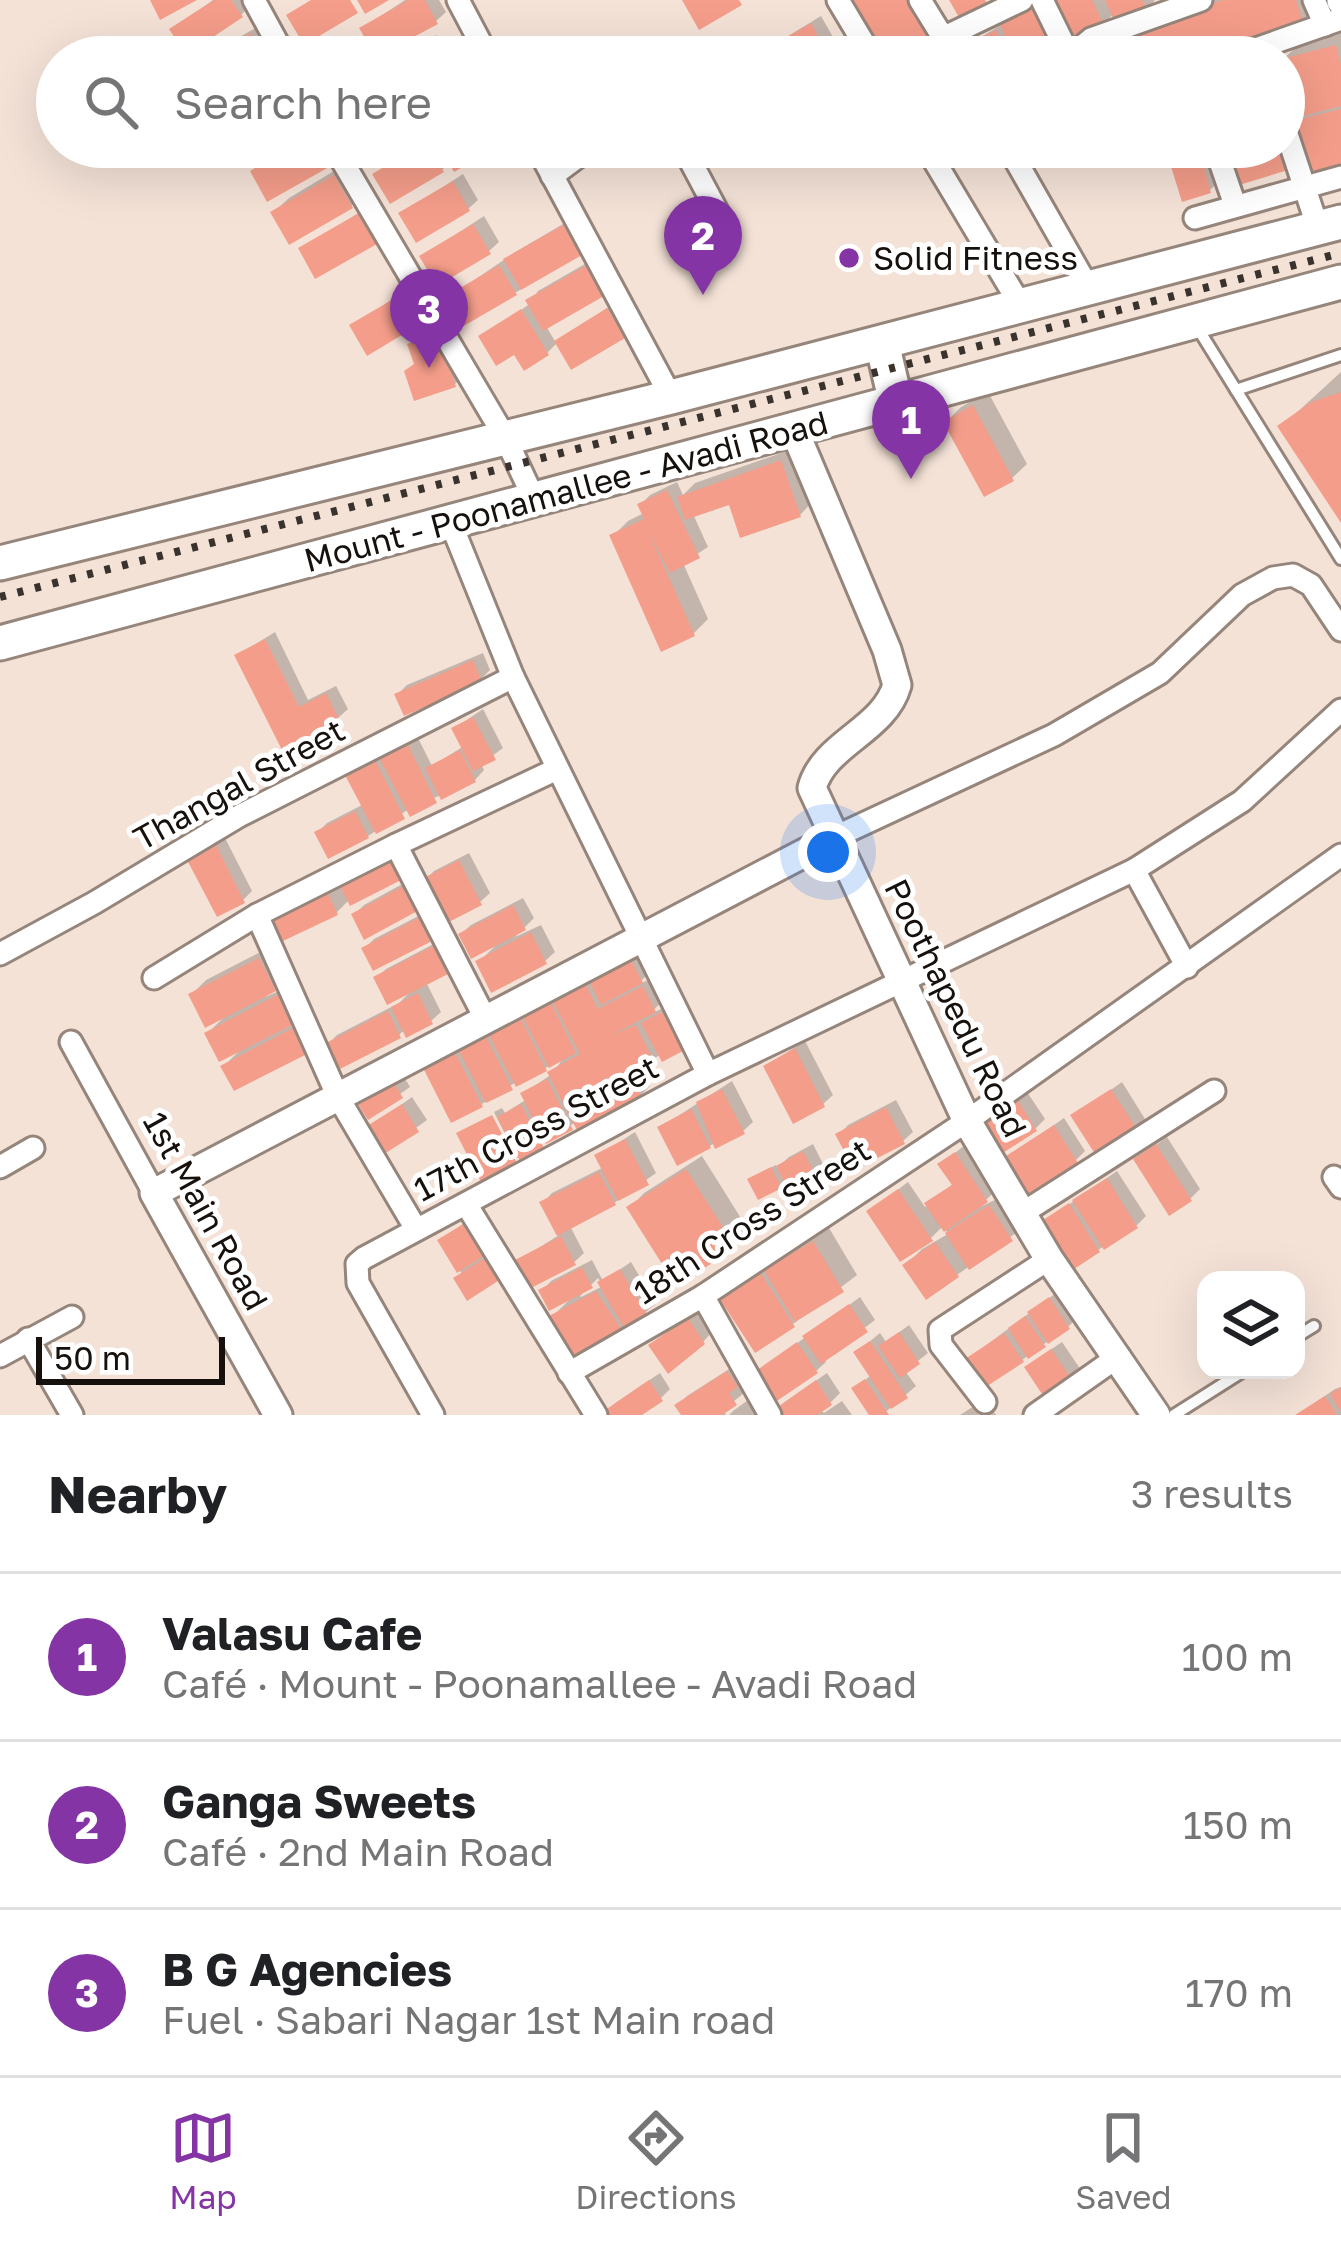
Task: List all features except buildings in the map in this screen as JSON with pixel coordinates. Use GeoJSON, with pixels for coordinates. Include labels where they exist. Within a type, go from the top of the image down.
{"type":"FeatureCollection","features":[{"type":"Feature","properties":{"kind":"main road","name":"Mount - Poonamallee - Avadi Road"},"geometry":{"type":"LineString","coordinates":[[0,563],[671,398],[1330,225]]}},
{"type":"Feature","properties":{"kind":"main road","name":"Mount - Poonamallee - Avadi Road"},"geometry":{"type":"LineString","coordinates":[[0,643],[1341,282]]}},
{"type":"Feature","properties":{"kind":"main road"},"geometry":{"type":"LineString","coordinates":[[882,343],[896,403]]}},
{"type":"Feature","properties":{"kind":"street"},"geometry":{"type":"LineString","coordinates":[[254,0],[274,36]]}},
{"type":"Feature","properties":{"kind":"street"},"geometry":{"type":"LineString","coordinates":[[458,0],[477,36]]}},
{"type":"Feature","properties":{"kind":"street"},"geometry":{"type":"LineString","coordinates":[[838,0],[859,36]]}},
{"type":"Feature","properties":{"kind":"street"},"geometry":{"type":"LineString","coordinates":[[920,0],[938,31],[947,36],[1022,0]]}},
{"type":"Feature","properties":{"kind":"street"},"geometry":{"type":"LineString","coordinates":[[1042,0],[1060,36]]}},
{"type":"Feature","properties":{"kind":"street"},"geometry":{"type":"LineString","coordinates":[[1102,36],[1201,0]]}},
{"type":"Feature","properties":{"kind":"street"},"geometry":{"type":"LineString","coordinates":[[1314,0],[1337,11]]}},
{"type":"Feature","properties":{"kind":"street"},"geometry":{"type":"LineString","coordinates":[[1280,36],[1337,11]]}},
{"type":"Feature","properties":{"kind":"street"},"geometry":{"type":"LineString","coordinates":[[346,168],[506,439],[534,499]]}},
{"type":"Feature","properties":{"kind":"street"},"geometry":{"type":"LineString","coordinates":[[548,168],[671,398]]}},
{"type":"Feature","properties":{"kind":"street"},"geometry":{"type":"LineString","coordinates":[[552,176],[563,168]]}},
{"type":"Feature","properties":{"kind":"street"},"geometry":{"type":"LineString","coordinates":[[694,168],[726,228]]}},
{"type":"Feature","properties":{"kind":"street"},"geometry":{"type":"LineString","coordinates":[[939,168],[1022,306]]}},
{"type":"Feature","properties":{"kind":"street"},"geometry":{"type":"LineString","coordinates":[[1020,168],[1089,289]]}},
{"type":"Feature","properties":{"kind":"street"},"geometry":{"type":"LineString","coordinates":[[1222,168],[1235,205]]}},
{"type":"Feature","properties":{"kind":"street"},"geometry":{"type":"LineString","coordinates":[[1298,168],[1304,186],[1330,225]]}},
{"type":"Feature","properties":{"kind":"street"},"geometry":{"type":"LineString","coordinates":[[1196,218],[1341,177]]}},
{"type":"Feature","properties":{"kind":"street","name":"Poothapedu Road"},"geometry":{"type":"LineString","coordinates":[[794,432],[887,650],[896,685],[882,713],[822,765],[812,788],[968,1121],[1049,1259],[1156,1415]]}},
{"type":"Feature","properties":{"kind":"street"},"geometry":{"type":"LineString","coordinates":[[450,521],[513,676],[708,1074]]}},
{"type":"Feature","properties":{"kind":"street"},"geometry":{"type":"LineString","coordinates":[[154,1192],[833,838],[1054,735],[1160,673],[1242,596],[1273,578],[1293,575],[1311,585],[1341,630]]}},
{"type":"Feature","properties":{"kind":"street","name":"Thangal Street"},"geometry":{"type":"LineString","coordinates":[[0,954],[239,816],[513,676]]}},
{"type":"Feature","properties":{"kind":"street","name":"17th Cross Street"},"geometry":{"type":"LineString","coordinates":[[433,1415],[356,1272],[364,1258],[708,1074],[1134,870],[1242,801],[1341,710]]}},
{"type":"Feature","properties":{"kind":"street"},"geometry":{"type":"LineString","coordinates":[[154,978],[257,915],[557,769]]}},
{"type":"Feature","properties":{"kind":"street"},"geometry":{"type":"LineString","coordinates":[[396,845],[486,1019]]}},
{"type":"Feature","properties":{"kind":"street","name":"18th Cross Street"},"geometry":{"type":"LineString","coordinates":[[569,1372],[703,1296],[968,1121],[1341,855]]}},
{"type":"Feature","properties":{"kind":"street"},"geometry":{"type":"LineString","coordinates":[[1134,870],[1187,967]]}},
{"type":"Feature","properties":{"kind":"street"},"geometry":{"type":"LineString","coordinates":[[257,915],[338,1097],[416,1229]]}},
{"type":"Feature","properties":{"kind":"street","name":"1st Main Road"},"geometry":{"type":"LineString","coordinates":[[71,1042],[278,1415]]}},
{"type":"Feature","properties":{"kind":"street"},"geometry":{"type":"LineString","coordinates":[[1021,1214],[1214,1091]]}},
{"type":"Feature","properties":{"kind":"street"},"geometry":{"type":"LineString","coordinates":[[0,1167],[33,1148]]}},
{"type":"Feature","properties":{"kind":"street"},"geometry":{"type":"LineString","coordinates":[[466,1204],[596,1415]]}},
{"type":"Feature","properties":{"kind":"street"},"geometry":{"type":"LineString","coordinates":[[985,1402],[941,1345],[940,1330],[1049,1259]]}},
{"type":"Feature","properties":{"kind":"street"},"geometry":{"type":"LineString","coordinates":[[703,1296],[770,1415]]}},
{"type":"Feature","properties":{"kind":"street"},"geometry":{"type":"LineString","coordinates":[[0,1356],[72,1317]]}},
{"type":"Feature","properties":{"kind":"street"},"geometry":{"type":"LineString","coordinates":[[28,1340],[72,1415]]}},
{"type":"Feature","properties":{"kind":"street"},"geometry":{"type":"LineString","coordinates":[[1035,1415],[1119,1356]]}},
{"type":"Feature","properties":{"kind":"lane"},"geometry":{"type":"LineString","coordinates":[[1193,320],[1341,559]]}},
{"type":"Feature","properties":{"kind":"lane"},"geometry":{"type":"LineString","coordinates":[[1236,390],[1341,355]]}},
{"type":"Feature","properties":{"kind":"lane"},"geometry":{"type":"LineString","coordinates":[[1305,1332],[1314,1326]]}},
{"type":"Feature","properties":{"kind":"lane"},"geometry":{"type":"LineString","coordinates":[[1174,1415],[1231,1379]]}},
{"type":"Feature","properties":{"kind":"railway"},"geometry":{"type":"LineString","coordinates":[[0,597],[1341,253]]}},
{"type":"Feature","properties":{"kind":"place","name":"Solid Fitness"},"geometry":{"type":"Point","coordinates":[849,258]}},
{"type":"Feature","properties":{"kind":"place","name":"Ganga Sweets"},"geometry":{"type":"Point","coordinates":[703,295]}},
{"type":"Feature","properties":{"kind":"place","name":"B G Agencies"},"geometry":{"type":"Point","coordinates":[429,368]}},
{"type":"Feature","properties":{"kind":"place","name":"Valasu Cafe"},"geometry":{"type":"Point","coordinates":[911,479]}}]}
